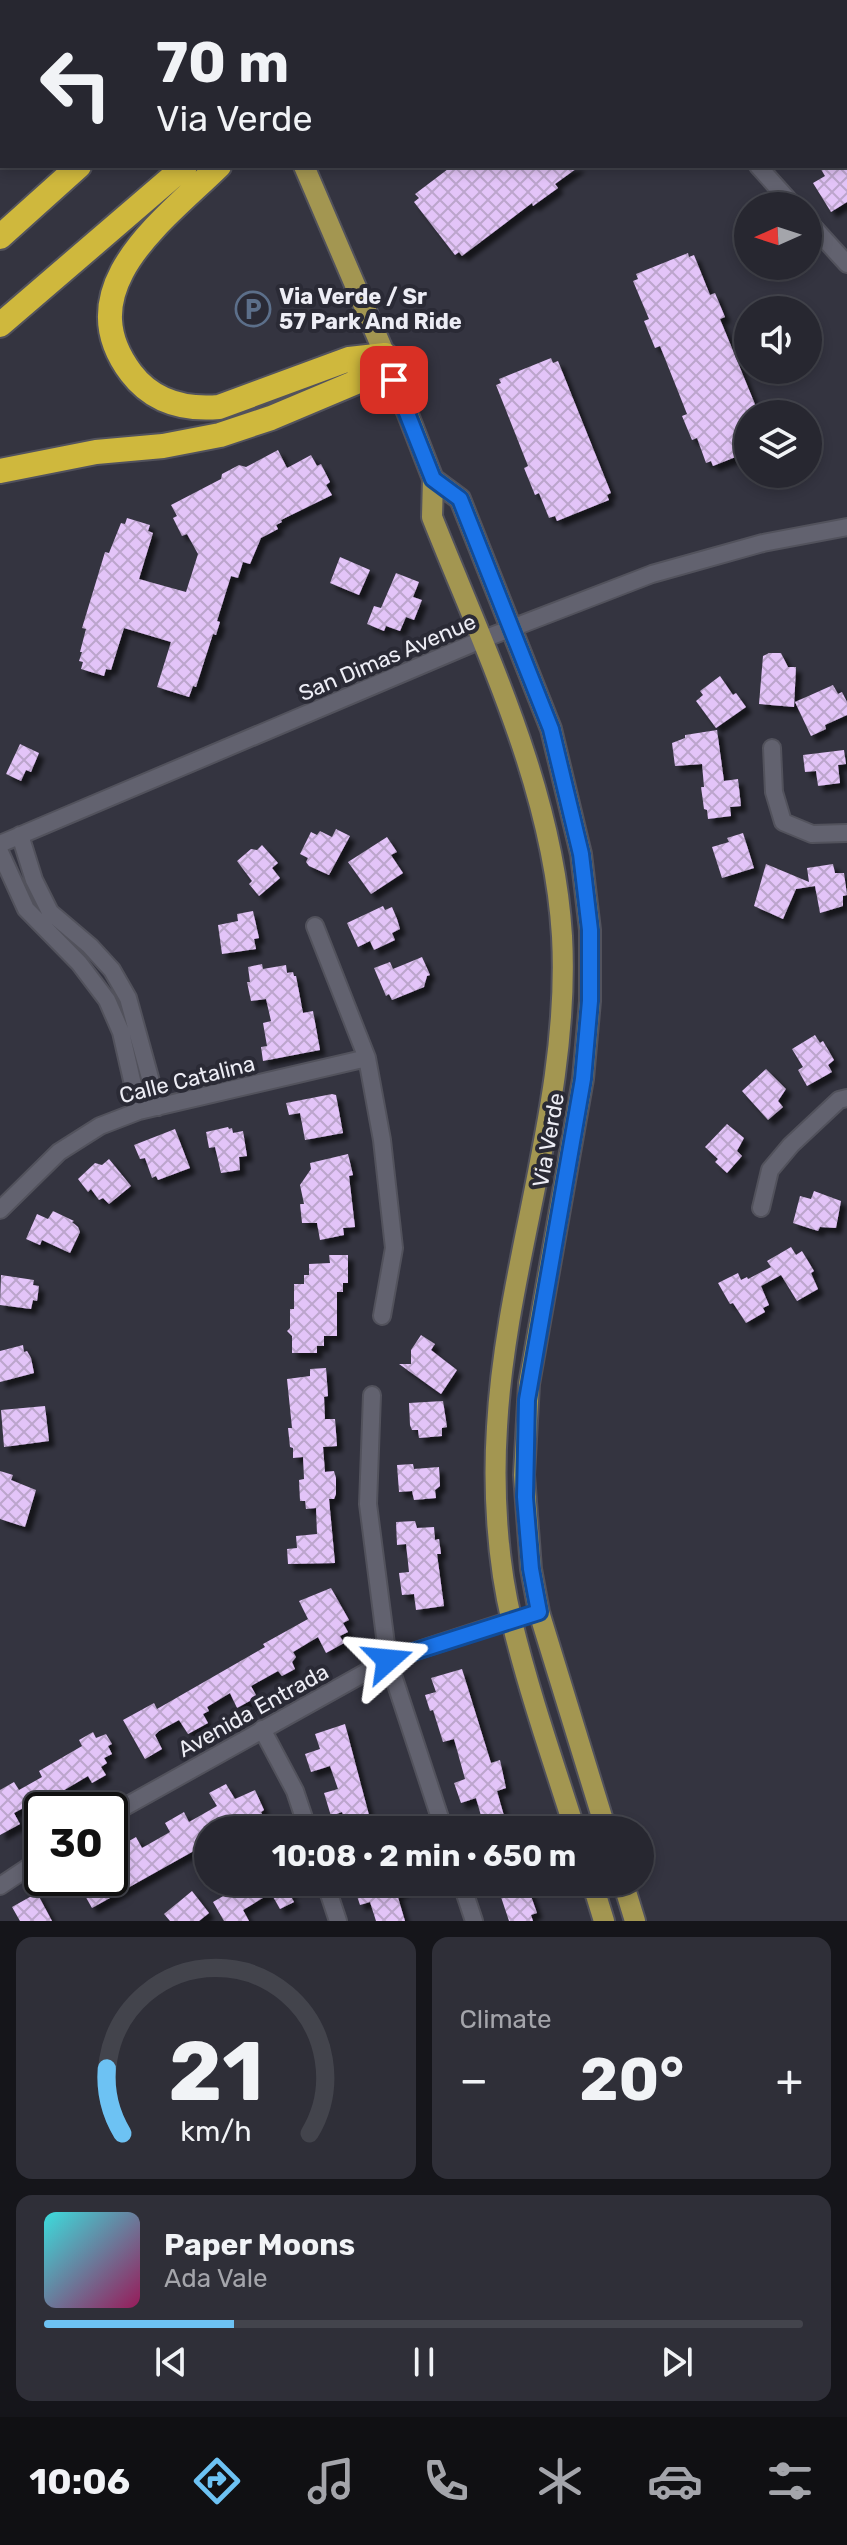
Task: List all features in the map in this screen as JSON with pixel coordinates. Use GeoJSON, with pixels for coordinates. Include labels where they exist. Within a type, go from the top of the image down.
{"type":"FeatureCollection","features":[{"type":"Feature","properties":{"kind":"highway"},"geometry":{"type":"LineString","coordinates":[[0,237],[77,168]]}},
{"type":"Feature","properties":{"kind":"highway"},"geometry":{"type":"LineString","coordinates":[[0,325],[183,168]]}},
{"type":"Feature","properties":{"kind":"highway"},"geometry":{"type":"LineString","coordinates":[[217,168],[149,234],[120,272],[112,294],[109,317],[114,343],[138,383],[173,404],[197,409],[219,407],[349,359],[385,355]]}},
{"type":"Feature","properties":{"kind":"highway"},"geometry":{"type":"LineString","coordinates":[[0,471],[96,452],[163,446],[220,435],[271,418],[354,383],[385,355]]}},
{"type":"Feature","properties":{"kind":"main road","name":"Via Verde"},"geometry":{"type":"LineString","coordinates":[[305,168],[385,355],[433,479],[432,517],[520,736],[544,812],[554,867],[562,936],[562,1000],[556,1064],[507,1343],[497,1427],[498,1528],[511,1620],[571,1816]]}},
{"type":"Feature","properties":{"kind":"main road","name":"Via Verde"},"geometry":{"type":"LineString","coordinates":[[433,479],[460,499],[551,729],[581,854],[590,930],[590,1001],[583,1079],[527,1400],[524,1461],[531,1569],[539,1612],[602,1816]]}},
{"type":"Feature","properties":{"kind":"main road"},"geometry":{"type":"LineString","coordinates":[[511,1620],[539,1612]]}},
{"type":"Feature","properties":{"kind":"main road"},"geometry":{"type":"LineString","coordinates":[[596,1896],[604,1921]]}},
{"type":"Feature","properties":{"kind":"main road"},"geometry":{"type":"LineString","coordinates":[[627,1896],[635,1921]]}},
{"type":"Feature","properties":{"kind":"street"},"geometry":{"type":"LineString","coordinates":[[760,168],[781,192]]}},
{"type":"Feature","properties":{"kind":"street"},"geometry":{"type":"LineString","coordinates":[[822,236],[847,264]]}},
{"type":"Feature","properties":{"kind":"street","name":"San Dimas Avenue"},"geometry":{"type":"LineString","coordinates":[[0,844],[481,640],[652,574],[763,543],[847,527]]}},
{"type":"Feature","properties":{"kind":"street"},"geometry":{"type":"LineString","coordinates":[[772,748],[774,792],[783,822],[812,834],[847,833]]}},
{"type":"Feature","properties":{"kind":"street"},"geometry":{"type":"LineString","coordinates":[[20,835],[44,916],[107,1000],[121,1032],[139,1111]]}},
{"type":"Feature","properties":{"kind":"street"},"geometry":{"type":"LineString","coordinates":[[0,852],[26,909],[44,916],[90,946],[112,970],[128,998],[158,1107]]}},
{"type":"Feature","properties":{"kind":"street"},"geometry":{"type":"LineString","coordinates":[[315,926],[367,1058],[390,1194],[394,1248],[382,1316]]}},
{"type":"Feature","properties":{"kind":"street","name":"Calle Catalina"},"geometry":{"type":"LineString","coordinates":[[0,1210],[59,1152],[100,1126],[139,1111],[367,1058]]}},
{"type":"Feature","properties":{"kind":"street"},"geometry":{"type":"LineString","coordinates":[[761,1208],[770,1170],[800,1136],[839,1100],[847,1098]]}},
{"type":"Feature","properties":{"kind":"street"},"geometry":{"type":"LineString","coordinates":[[372,1395],[368,1504],[388,1660],[439,1816]]}},
{"type":"Feature","properties":{"kind":"street","name":"Avenida Entrada"},"geometry":{"type":"LineString","coordinates":[[128,1805],[388,1660],[511,1620]]}},
{"type":"Feature","properties":{"kind":"street"},"geometry":{"type":"LineString","coordinates":[[262,1729],[295,1791],[303,1816]]}},
{"type":"Feature","properties":{"kind":"street"},"geometry":{"type":"LineString","coordinates":[[0,1886],[24,1870]]}},
{"type":"Feature","properties":{"kind":"street"},"geometry":{"type":"LineString","coordinates":[[328,1896],[333,1919]]}},
{"type":"Feature","properties":{"kind":"street"},"geometry":{"type":"LineString","coordinates":[[466,1896],[474,1921]]}},
{"type":"Feature","properties":{"kind":"building"},"geometry":{"type":"Polygon","coordinates":[[[449,168],[577,168],[555,184],[558,188],[533,206],[532,203],[462,256],[459,252],[455,255],[414,202],[419,198],[415,194],[449,168]]]}},
{"type":"Feature","properties":{"kind":"building"},"geometry":{"type":"Polygon","coordinates":[[[820,168],[847,168],[847,202],[831,212],[822,192],[819,192],[813,183],[825,176],[820,168]]]}},
{"type":"Feature","properties":{"kind":"building"},"geometry":{"type":"Polygon","coordinates":[[[688,253],[689,257],[694,255],[710,295],[715,293],[725,317],[720,319],[734,353],[734,384],[747,384],[753,400],[734,400],[734,458],[713,466],[711,461],[706,463],[697,438],[692,440],[682,416],[687,414],[660,346],[655,348],[644,321],[649,319],[633,281],[638,279],[636,274],[688,253]]]}},
{"type":"Feature","properties":{"kind":"building"},"geometry":{"type":"Polygon","coordinates":[[[551,358],[553,363],[558,361],[611,493],[607,495],[609,500],[557,521],[555,516],[549,518],[539,493],[535,495],[524,468],[528,466],[496,385],[501,383],[499,379],[551,358]]]}},
{"type":"Feature","properties":{"kind":"building"},"geometry":{"type":"Polygon","coordinates":[[[278,450],[287,468],[311,455],[317,466],[321,464],[330,482],[326,485],[332,495],[281,520],[276,525],[278,529],[261,538],[250,564],[243,562],[238,578],[231,576],[217,621],[220,622],[216,635],[213,634],[196,687],[193,686],[189,697],[157,687],[171,642],[124,628],[111,670],[106,669],[104,676],[81,669],[83,662],[79,661],[80,652],[86,629],[82,628],[105,552],[109,553],[121,523],[125,524],[127,518],[150,525],[148,531],[153,533],[139,579],[186,592],[198,554],[187,534],[182,536],[173,518],[177,516],[171,505],[221,479],[222,474],[239,465],[246,467],[278,450]]]}},
{"type":"Feature","properties":{"kind":"building"},"geometry":{"type":"Polygon","coordinates":[[[340,557],[370,570],[359,595],[330,583],[340,557]]]}},
{"type":"Feature","properties":{"kind":"building"},"geometry":{"type":"Polygon","coordinates":[[[396,573],[419,582],[413,597],[422,600],[414,620],[406,617],[400,631],[386,626],[384,631],[367,624],[374,606],[381,608],[396,573]]]}},
{"type":"Feature","properties":{"kind":"building"},"geometry":{"type":"Polygon","coordinates":[[[781,653],[788,667],[796,667],[794,707],[759,704],[763,656],[781,653]]]}},
{"type":"Feature","properties":{"kind":"building"},"geometry":{"type":"Polygon","coordinates":[[[720,676],[746,707],[716,728],[696,701],[703,695],[700,691],[720,676]]]}},
{"type":"Feature","properties":{"kind":"building"},"geometry":{"type":"Polygon","coordinates":[[[833,685],[838,694],[842,692],[847,702],[847,715],[825,725],[826,729],[811,736],[795,702],[833,685]]]}},
{"type":"Feature","properties":{"kind":"building"},"geometry":{"type":"Polygon","coordinates":[[[717,730],[724,781],[738,779],[741,806],[730,807],[731,816],[708,819],[701,787],[704,787],[702,764],[675,766],[672,743],[685,738],[685,735],[717,730]]]}},
{"type":"Feature","properties":{"kind":"building"},"geometry":{"type":"Polygon","coordinates":[[[20,744],[39,753],[31,772],[26,770],[21,781],[6,774],[20,744]]]}},
{"type":"Feature","properties":{"kind":"building"},"geometry":{"type":"Polygon","coordinates":[[[844,750],[846,764],[838,765],[840,783],[818,786],[816,771],[805,772],[803,755],[844,750]]]}},
{"type":"Feature","properties":{"kind":"building"},"geometry":{"type":"Polygon","coordinates":[[[336,829],[350,836],[329,875],[309,866],[306,862],[308,858],[300,854],[311,832],[317,835],[320,831],[332,837],[336,829]]]}},
{"type":"Feature","properties":{"kind":"building"},"geometry":{"type":"Polygon","coordinates":[[[743,833],[754,868],[722,878],[712,847],[729,842],[727,838],[743,833]]]}},
{"type":"Feature","properties":{"kind":"building"},"geometry":{"type":"Polygon","coordinates":[[[387,837],[397,852],[391,855],[403,873],[371,894],[348,862],[387,837]]]}},
{"type":"Feature","properties":{"kind":"building"},"geometry":{"type":"Polygon","coordinates":[[[262,845],[278,863],[272,868],[280,878],[259,896],[237,861],[251,849],[257,850],[262,845]]]}},
{"type":"Feature","properties":{"kind":"building"},"geometry":{"type":"Polygon","coordinates":[[[766,864],[809,882],[807,868],[833,864],[835,873],[844,873],[847,895],[843,896],[843,906],[820,913],[815,886],[796,889],[783,919],[754,906],[766,864]]]}},
{"type":"Feature","properties":{"kind":"building"},"geometry":{"type":"Polygon","coordinates":[[[383,906],[385,910],[392,907],[397,919],[400,929],[392,933],[395,940],[374,950],[370,941],[358,947],[347,923],[383,906]]]}},
{"type":"Feature","properties":{"kind":"building"},"geometry":{"type":"Polygon","coordinates":[[[253,911],[259,938],[254,939],[256,949],[222,954],[218,925],[238,921],[237,914],[253,911]]]}},
{"type":"Feature","properties":{"kind":"building"},"geometry":{"type":"Polygon","coordinates":[[[422,957],[430,975],[424,987],[392,1000],[389,994],[386,996],[374,968],[390,962],[393,969],[422,957]]]}},
{"type":"Feature","properties":{"kind":"building"},"geometry":{"type":"Polygon","coordinates":[[[262,964],[263,969],[286,965],[287,973],[293,972],[296,976],[303,1013],[313,1011],[320,1050],[263,1061],[261,1047],[267,1046],[263,1023],[271,1021],[266,999],[251,1001],[247,982],[250,982],[248,967],[262,964]]]}},
{"type":"Feature","properties":{"kind":"building"},"geometry":{"type":"Polygon","coordinates":[[[815,1035],[820,1043],[823,1041],[834,1060],[828,1065],[832,1072],[807,1086],[798,1070],[803,1067],[792,1049],[815,1035]]]}},
{"type":"Feature","properties":{"kind":"building"},"geometry":{"type":"Polygon","coordinates":[[[766,1069],[786,1089],[778,1101],[783,1107],[768,1120],[742,1091],[766,1069]]]}},
{"type":"Feature","properties":{"kind":"building"},"geometry":{"type":"Polygon","coordinates":[[[336,1095],[343,1133],[305,1140],[300,1113],[289,1115],[286,1103],[336,1095]]]}},
{"type":"Feature","properties":{"kind":"building"},"geometry":{"type":"Polygon","coordinates":[[[727,1124],[744,1138],[737,1151],[742,1156],[727,1173],[705,1147],[727,1124]]]}},
{"type":"Feature","properties":{"kind":"building"},"geometry":{"type":"Polygon","coordinates":[[[232,1128],[233,1133],[243,1131],[247,1156],[239,1157],[240,1170],[221,1173],[215,1147],[209,1148],[206,1132],[232,1128]]]}},
{"type":"Feature","properties":{"kind":"building"},"geometry":{"type":"Polygon","coordinates":[[[175,1129],[190,1168],[158,1180],[156,1176],[152,1178],[145,1158],[140,1159],[134,1145],[175,1129]]]}},
{"type":"Feature","properties":{"kind":"building"},"geometry":{"type":"Polygon","coordinates":[[[348,1154],[353,1175],[349,1176],[355,1227],[343,1228],[344,1235],[320,1240],[317,1223],[302,1223],[300,1204],[304,1204],[300,1185],[311,1169],[310,1163],[348,1154]]]}},
{"type":"Feature","properties":{"kind":"building"},"geometry":{"type":"Polygon","coordinates":[[[109,1159],[131,1186],[109,1204],[103,1198],[99,1200],[91,1189],[88,1192],[78,1179],[95,1163],[102,1165],[109,1159]]]}},
{"type":"Feature","properties":{"kind":"building"},"geometry":{"type":"Polygon","coordinates":[[[814,1191],[841,1201],[836,1228],[820,1227],[818,1231],[793,1223],[800,1196],[811,1199],[814,1191]]]}},
{"type":"Feature","properties":{"kind":"building"},"geometry":{"type":"Polygon","coordinates":[[[53,1211],[74,1221],[78,1227],[80,1232],[70,1253],[42,1240],[40,1245],[26,1239],[37,1214],[48,1219],[53,1211]]]}},
{"type":"Feature","properties":{"kind":"building"},"geometry":{"type":"Polygon","coordinates":[[[791,1247],[796,1255],[802,1251],[814,1271],[811,1273],[818,1289],[797,1301],[781,1275],[761,1286],[769,1305],[763,1308],[765,1312],[746,1323],[718,1283],[738,1273],[741,1280],[748,1279],[771,1267],[767,1261],[791,1247]]]}},
{"type":"Feature","properties":{"kind":"building"},"geometry":{"type":"Polygon","coordinates":[[[329,1255],[348,1255],[348,1283],[343,1283],[343,1292],[337,1292],[337,1336],[324,1336],[324,1346],[317,1346],[317,1353],[292,1353],[292,1336],[287,1331],[290,1328],[290,1309],[294,1309],[294,1284],[304,1284],[304,1275],[309,1275],[309,1264],[330,1263],[329,1255]]]}},
{"type":"Feature","properties":{"kind":"building"},"geometry":{"type":"Polygon","coordinates":[[[1,1275],[34,1280],[33,1285],[39,1286],[37,1301],[33,1300],[31,1309],[0,1305],[1,1275]]]}},
{"type":"Feature","properties":{"kind":"building"},"geometry":{"type":"Polygon","coordinates":[[[421,1335],[435,1344],[431,1350],[457,1370],[441,1394],[399,1364],[411,1364],[411,1350],[421,1335]]]}},
{"type":"Feature","properties":{"kind":"building"},"geometry":{"type":"Polygon","coordinates":[[[23,1345],[24,1352],[27,1351],[31,1358],[34,1373],[0,1382],[0,1351],[23,1345]]]}},
{"type":"Feature","properties":{"kind":"building"},"geometry":{"type":"Polygon","coordinates":[[[326,1368],[328,1396],[324,1397],[325,1419],[335,1419],[337,1446],[323,1447],[325,1472],[334,1471],[336,1478],[336,1494],[334,1499],[329,1499],[335,1563],[288,1564],[287,1549],[297,1548],[296,1536],[317,1534],[316,1508],[306,1509],[305,1501],[300,1501],[299,1480],[304,1479],[303,1457],[293,1458],[293,1448],[290,1447],[288,1428],[292,1428],[287,1379],[310,1376],[310,1369],[326,1368]]]}},
{"type":"Feature","properties":{"kind":"building"},"geometry":{"type":"Polygon","coordinates":[[[443,1401],[447,1427],[442,1428],[442,1436],[419,1438],[418,1430],[412,1430],[410,1425],[409,1403],[443,1401]]]}},
{"type":"Feature","properties":{"kind":"building"},"geometry":{"type":"Polygon","coordinates":[[[45,1406],[49,1441],[4,1447],[1,1410],[45,1406]]]}},
{"type":"Feature","properties":{"kind":"building"},"geometry":{"type":"Polygon","coordinates":[[[413,1464],[414,1469],[439,1467],[440,1486],[435,1490],[436,1498],[414,1500],[412,1491],[399,1492],[397,1465],[413,1464]]]}},
{"type":"Feature","properties":{"kind":"building"},"geometry":{"type":"Polygon","coordinates":[[[0,1471],[13,1475],[11,1480],[36,1490],[25,1527],[0,1519],[0,1471]]]}},
{"type":"Feature","properties":{"kind":"building"},"geometry":{"type":"Polygon","coordinates":[[[415,1521],[417,1528],[434,1527],[435,1540],[439,1539],[441,1554],[437,1554],[444,1606],[416,1610],[414,1594],[402,1595],[399,1573],[409,1572],[406,1544],[397,1545],[396,1522],[415,1521]]]}},
{"type":"Feature","properties":{"kind":"building"},"geometry":{"type":"Polygon","coordinates":[[[331,1588],[349,1620],[343,1623],[348,1632],[340,1636],[344,1643],[326,1653],[318,1637],[293,1652],[295,1669],[282,1676],[278,1671],[251,1686],[257,1697],[237,1708],[230,1693],[207,1707],[209,1711],[203,1714],[208,1723],[188,1734],[179,1720],[159,1731],[155,1735],[162,1749],[145,1759],[123,1720],[154,1703],[157,1709],[265,1647],[263,1644],[308,1619],[299,1601],[331,1588]]]}},
{"type":"Feature","properties":{"kind":"building"},"geometry":{"type":"Polygon","coordinates":[[[462,1669],[491,1763],[500,1760],[506,1788],[497,1791],[504,1816],[481,1816],[476,1798],[461,1803],[454,1783],[465,1779],[454,1739],[443,1742],[425,1695],[436,1692],[431,1678],[462,1669]]]}},
{"type":"Feature","properties":{"kind":"building"},"geometry":{"type":"Polygon","coordinates":[[[345,1724],[369,1815],[374,1816],[343,1816],[342,1812],[331,1816],[324,1793],[338,1789],[330,1766],[311,1772],[305,1754],[320,1749],[315,1734],[345,1724]]]}},
{"type":"Feature","properties":{"kind":"building"},"geometry":{"type":"Polygon","coordinates":[[[93,1732],[96,1738],[106,1734],[112,1744],[108,1746],[112,1754],[104,1758],[107,1763],[101,1767],[106,1775],[92,1783],[88,1776],[61,1792],[24,1792],[24,1808],[14,1813],[20,1824],[0,1835],[0,1790],[14,1782],[19,1790],[42,1777],[39,1771],[82,1746],[79,1740],[93,1732]]]}},
{"type":"Feature","properties":{"kind":"building"},"geometry":{"type":"Polygon","coordinates":[[[226,1784],[235,1799],[255,1790],[264,1810],[258,1816],[200,1816],[217,1806],[209,1793],[226,1784]]]}},
{"type":"Feature","properties":{"kind":"building"},"geometry":{"type":"Polygon","coordinates":[[[184,1812],[189,1822],[194,1819],[194,1851],[128,1888],[128,1842],[136,1837],[142,1848],[170,1832],[165,1823],[184,1812]]]}},
{"type":"Feature","properties":{"kind":"building"},"geometry":{"type":"Polygon","coordinates":[[[192,1891],[209,1913],[199,1921],[170,1921],[164,1914],[192,1891]]]}},
{"type":"Feature","properties":{"kind":"building"},"geometry":{"type":"Polygon","coordinates":[[[32,1896],[39,1896],[52,1921],[20,1921],[12,1907],[32,1896]]]}},
{"type":"Feature","properties":{"kind":"building"},"geometry":{"type":"Polygon","coordinates":[[[85,1896],[113,1896],[92,1908],[85,1896]]]}},
{"type":"Feature","properties":{"kind":"building"},"geometry":{"type":"Polygon","coordinates":[[[223,1896],[266,1896],[243,1910],[249,1921],[224,1921],[213,1902],[223,1896]]]}},
{"type":"Feature","properties":{"kind":"building"},"geometry":{"type":"Polygon","coordinates":[[[273,1896],[291,1896],[294,1902],[280,1909],[273,1896]]]}},
{"type":"Feature","properties":{"kind":"building"},"geometry":{"type":"Polygon","coordinates":[[[357,1896],[398,1896],[405,1921],[376,1921],[370,1902],[360,1905],[357,1896]]]}},
{"type":"Feature","properties":{"kind":"building"},"geometry":{"type":"Polygon","coordinates":[[[501,1896],[531,1896],[537,1913],[531,1915],[533,1921],[509,1921],[501,1896]]]}},
{"type":"Feature","properties":{"kind":"place","name":"Via Verde / Sr 57 Park And Ride"},"geometry":{"type":"Point","coordinates":[253,309]}},
{"type":"Feature","properties":{"kind":"route"},"geometry":{"type":"LineString","coordinates":[[388,1660],[539,1612],[531,1569],[525,1497],[527,1400],[583,1079],[590,1001],[590,930],[581,854],[551,729],[460,499],[433,479],[394,380]]}}]}
